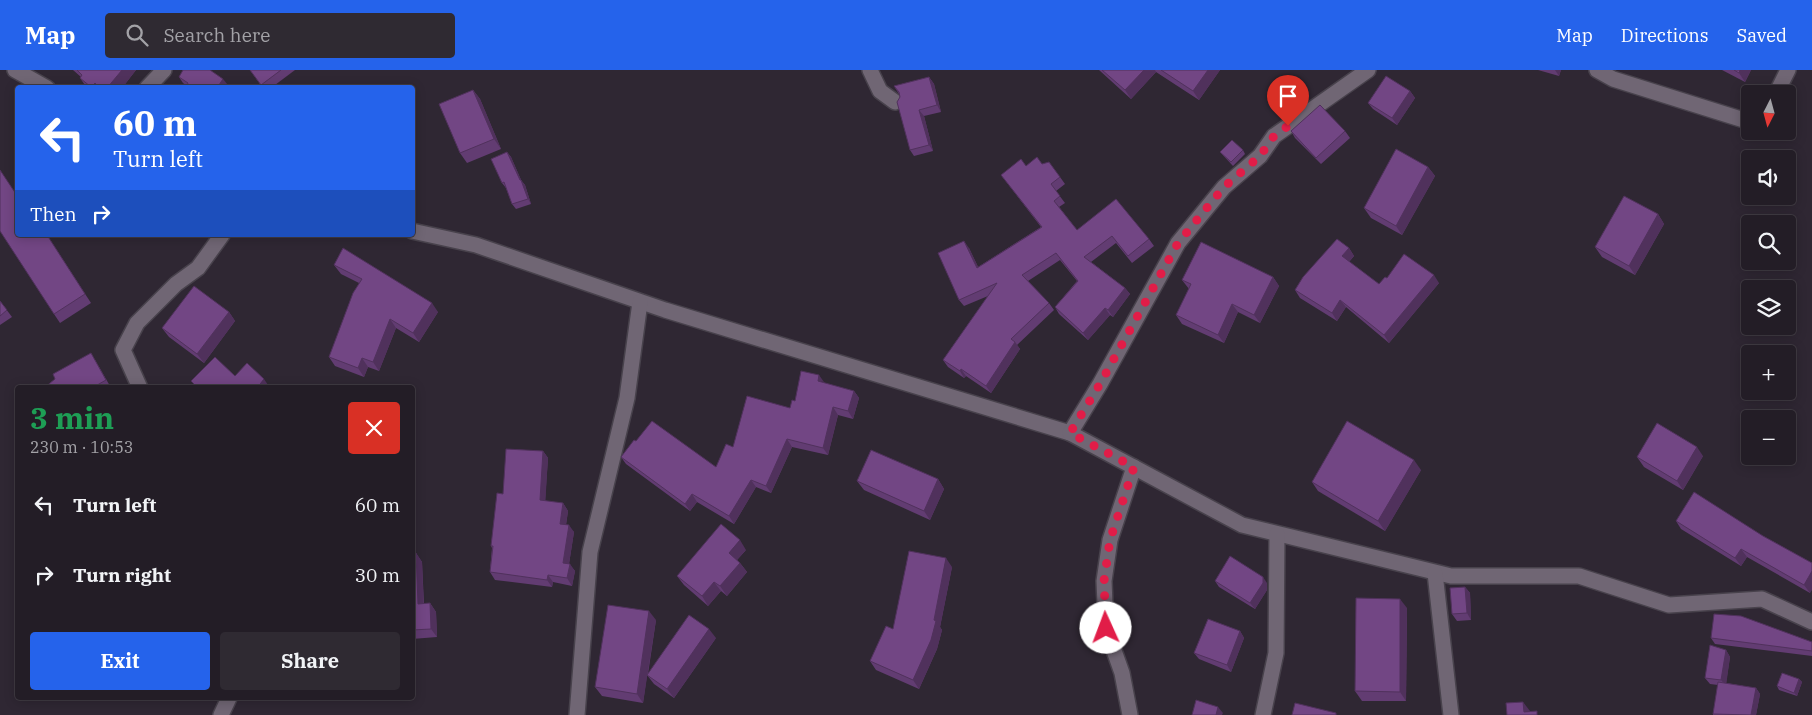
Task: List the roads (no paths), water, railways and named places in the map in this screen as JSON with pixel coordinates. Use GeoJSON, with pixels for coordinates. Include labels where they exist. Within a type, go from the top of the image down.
{"type":"FeatureCollection","features":[{"type":"Feature","properties":{"kind":"street"},"geometry":{"type":"LineString","coordinates":[[15,70],[42,85]]}},
{"type":"Feature","properties":{"kind":"street"},"geometry":{"type":"LineString","coordinates":[[151,85],[164,70]]}},
{"type":"Feature","properties":{"kind":"street"},"geometry":{"type":"LineString","coordinates":[[870,70],[880,90],[895,102]]}},
{"type":"Feature","properties":{"kind":"street"},"geometry":{"type":"LineString","coordinates":[[1070,433],[1100,384],[1178,243],[1224,187],[1260,156],[1274,136],[1368,70]]}},
{"type":"Feature","properties":{"kind":"street"},"geometry":{"type":"LineString","coordinates":[[1597,70],[1612,79],[1741,119]]}},
{"type":"Feature","properties":{"kind":"street"},"geometry":{"type":"LineString","coordinates":[[1780,85],[1788,70]]}},
{"type":"Feature","properties":{"kind":"street"},"geometry":{"type":"LineString","coordinates":[[415,232],[476,245],[640,302],[1070,433],[1242,526],[1450,576],[1579,576],[1668,605],[1762,598],[1812,622]]}},
{"type":"Feature","properties":{"kind":"street"},"geometry":{"type":"LineString","coordinates":[[139,385],[123,350],[137,323],[176,284],[198,268],[221,237]]}},
{"type":"Feature","properties":{"kind":"street"},"geometry":{"type":"LineString","coordinates":[[577,715],[590,552],[627,398],[640,302]]}},
{"type":"Feature","properties":{"kind":"street"},"geometry":{"type":"LineString","coordinates":[[1130,715],[1122,672],[1106,628],[1104,581],[1110,540],[1134,467]]}},
{"type":"Feature","properties":{"kind":"street"},"geometry":{"type":"LineString","coordinates":[[1263,715],[1276,653],[1278,534]]}},
{"type":"Feature","properties":{"kind":"street"},"geometry":{"type":"LineString","coordinates":[[1435,573],[1450,715]]}},
{"type":"Feature","properties":{"kind":"street"},"geometry":{"type":"LineString","coordinates":[[221,715],[228,700]]}}]}
